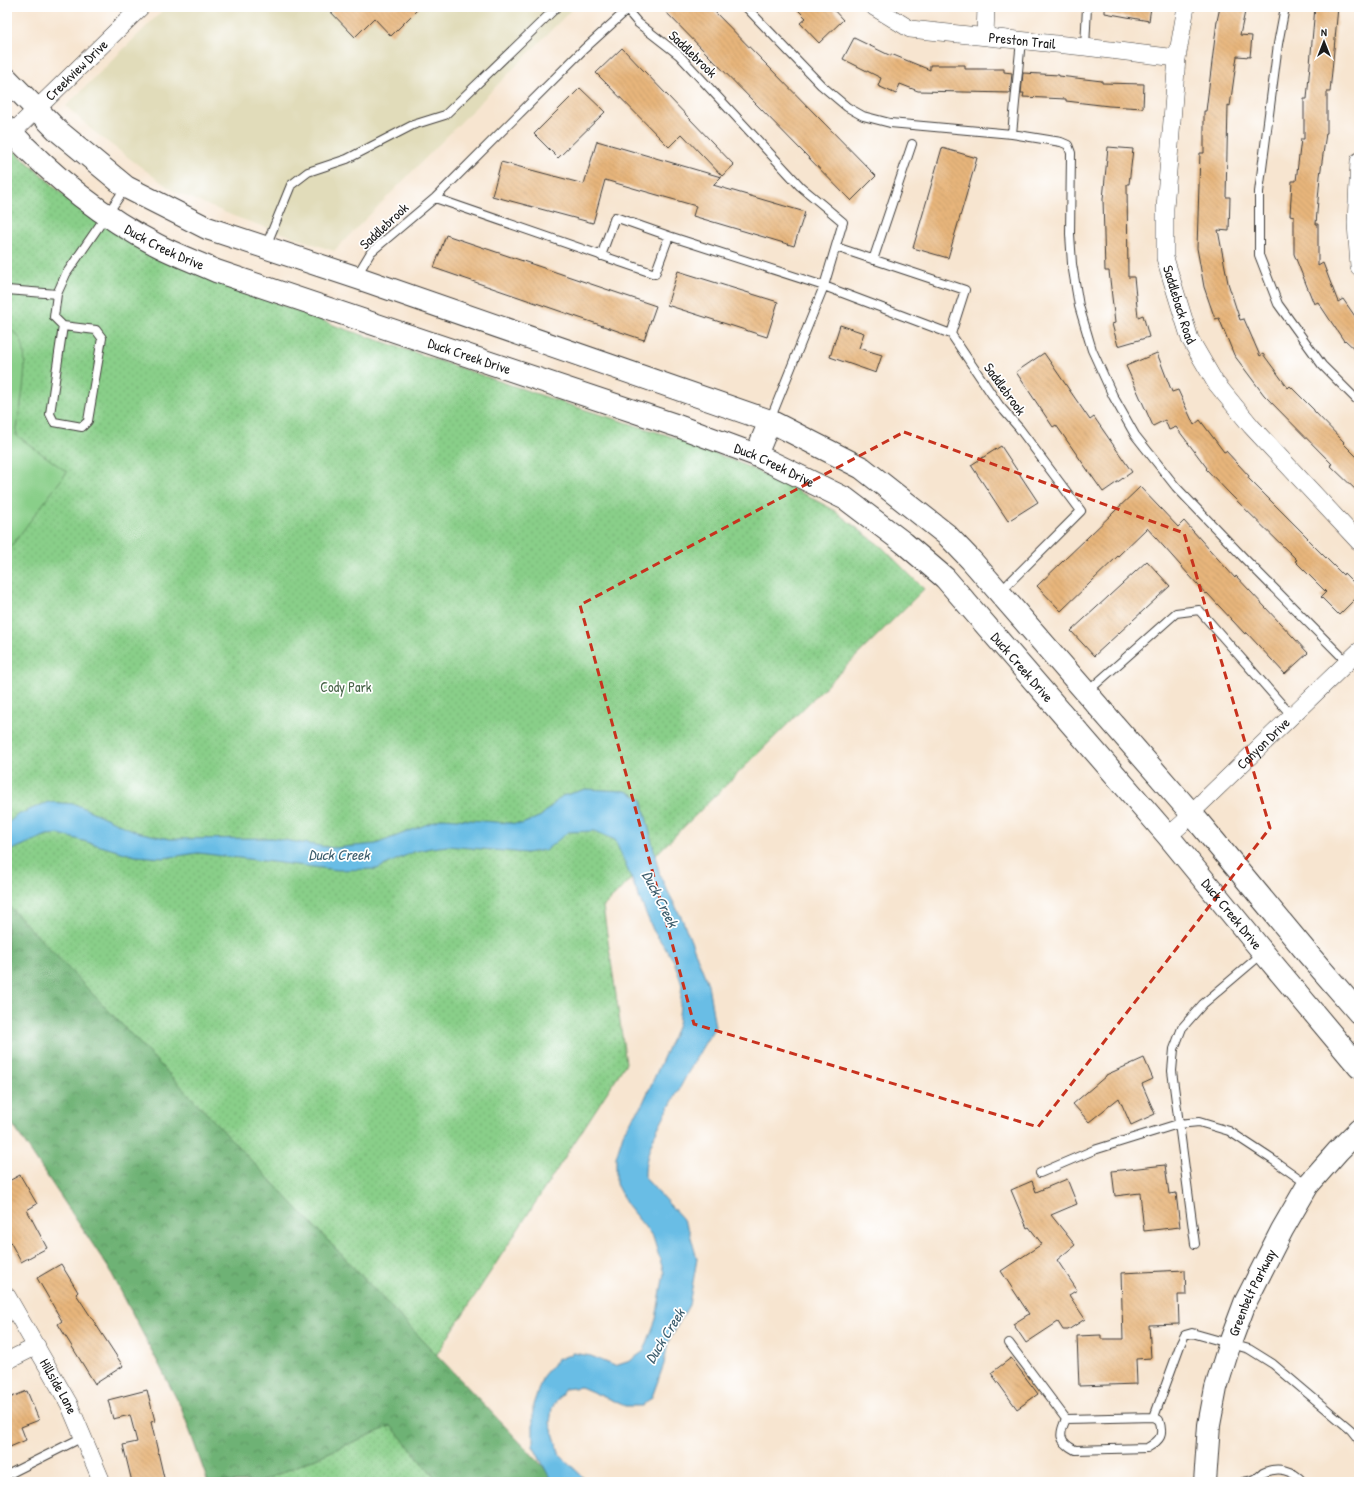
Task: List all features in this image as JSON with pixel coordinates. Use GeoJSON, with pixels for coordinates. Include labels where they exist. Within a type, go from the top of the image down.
{"type":"FeatureCollection","features":[{"type":"Feature","properties":{"kind":"main road"},"geometry":{"type":"LineString","coordinates":[[7,79],[57,130],[126,187],[207,228],[356,277],[770,421],[862,468],[947,535],[1000,593],[1191,813],[1359,1013]]}},
{"type":"Feature","properties":{"kind":"main road","name":"Duck Creek Drive"},"geometry":{"type":"LineString","coordinates":[[9,130],[44,165],[106,215],[157,245],[216,270],[668,423],[756,455],[846,499],[904,543],[945,578],[1168,836],[1359,1067]]}},
{"type":"Feature","properties":{"kind":"main road"},"geometry":{"type":"LineString","coordinates":[[756,455],[770,421]]}},
{"type":"Feature","properties":{"kind":"main road"},"geometry":{"type":"LineString","coordinates":[[977,616],[1000,593]]}},
{"type":"Feature","properties":{"kind":"main road","name":"Greenbelt Parkway"},"geometry":{"type":"LineString","coordinates":[[1205,1482],[1209,1425],[1216,1388],[1230,1343],[1245,1303],[1282,1230],[1308,1185],[1359,1130]]}},
{"type":"Feature","properties":{"kind":"street","name":"Creekview Drive"},"geometry":{"type":"LineString","coordinates":[[9,130],[36,108],[141,7]]}},
{"type":"Feature","properties":{"kind":"street","name":"Preston Trail"},"geometry":{"type":"LineString","coordinates":[[874,7],[910,29],[1085,46],[1177,58]]}},
{"type":"Feature","properties":{"kind":"street"},"geometry":{"type":"LineString","coordinates":[[985,36],[986,7]]}},
{"type":"Feature","properties":{"kind":"street","name":"Saddleback Road"},"geometry":{"type":"LineString","coordinates":[[1186,7],[1177,58],[1165,208],[1165,258],[1190,338],[1215,382],[1250,426],[1359,542]]}},
{"type":"Feature","properties":{"kind":"street"},"geometry":{"type":"LineString","coordinates":[[1359,161],[1356,223],[1359,267]]}},
{"type":"Feature","properties":{"kind":"street","name":"Canyon Drive"},"geometry":{"type":"LineString","coordinates":[[1168,836],[1353,656]]}},
{"type":"Feature","properties":{"kind":"street","name":"Hillside Lane"},"geometry":{"type":"LineString","coordinates":[[7,1296],[69,1404],[102,1482]]}},
{"type":"Feature","properties":{"kind":"street"},"geometry":{"type":"LineString","coordinates":[[7,1361],[37,1346]]}},
{"type":"Feature","properties":{"kind":"lane"},"geometry":{"type":"LineString","coordinates":[[265,247],[292,184],[308,172],[347,158],[413,124],[445,115],[557,7]]}},
{"type":"Feature","properties":{"kind":"lane"},"geometry":{"type":"LineString","coordinates":[[746,7],[821,85],[847,107],[863,116],[890,123],[1012,134],[1061,142],[1068,145],[1071,153],[1070,234],[1072,264],[1079,306],[1092,350],[1112,396],[1136,435],[1176,487],[1244,558],[1353,656]]}},
{"type":"Feature","properties":{"kind":"lane"},"geometry":{"type":"LineString","coordinates":[[1085,46],[1087,7]]}},
{"type":"Feature","properties":{"kind":"lane"},"geometry":{"type":"LineString","coordinates":[[1285,7],[1278,44],[1259,192],[1259,255],[1278,304],[1322,365],[1359,402]]}},
{"type":"Feature","properties":{"kind":"lane","name":"Saddlebrook"},"geometry":{"type":"LineString","coordinates":[[356,277],[371,252],[435,198],[584,49],[626,10],[638,23],[679,55],[800,186],[843,222],[824,286],[770,421]]}},
{"type":"Feature","properties":{"kind":"lane"},"geometry":{"type":"LineString","coordinates":[[1012,134],[1021,40]]}},
{"type":"Feature","properties":{"kind":"lane"},"geometry":{"type":"LineString","coordinates":[[873,260],[912,144]]}},
{"type":"Feature","properties":{"kind":"lane"},"geometry":{"type":"LineString","coordinates":[[63,326],[50,414],[54,422],[82,427],[88,421],[102,338],[96,330],[63,326],[54,317],[57,294],[66,274],[126,187]]}},
{"type":"Feature","properties":{"kind":"lane"},"geometry":{"type":"LineString","coordinates":[[435,198],[655,274],[669,236]]}},
{"type":"Feature","properties":{"kind":"lane"},"geometry":{"type":"LineString","coordinates":[[601,256],[615,217],[824,286],[951,334],[965,290],[836,247]]}},
{"type":"Feature","properties":{"kind":"lane"},"geometry":{"type":"LineString","coordinates":[[7,290],[57,294]]}},
{"type":"Feature","properties":{"kind":"lane","name":"Saddlebrook"},"geometry":{"type":"LineString","coordinates":[[951,334],[998,405],[1019,428],[1081,510],[1000,593]]}},
{"type":"Feature","properties":{"kind":"lane"},"geometry":{"type":"LineString","coordinates":[[1087,693],[1176,613],[1199,610],[1292,716]]}},
{"type":"Feature","properties":{"kind":"lane"},"geometry":{"type":"LineString","coordinates":[[1195,1244],[1172,1071],[1174,1049],[1182,1028],[1203,1004],[1264,953]]}},
{"type":"Feature","properties":{"kind":"lane"},"geometry":{"type":"LineString","coordinates":[[1040,1173],[1094,1150],[1178,1124],[1199,1122],[1229,1131],[1274,1160],[1308,1185]]}},
{"type":"Feature","properties":{"kind":"lane"},"geometry":{"type":"LineString","coordinates":[[1154,1417],[1181,1344],[1185,1336],[1192,1332],[1249,1349],[1273,1364],[1351,1430],[1359,1440]]}},
{"type":"Feature","properties":{"kind":"lane"},"geometry":{"type":"LineString","coordinates":[[1009,1343],[1066,1418]]}},
{"type":"Feature","properties":{"kind":"lane"},"geometry":{"type":"LineString","coordinates":[[1154,1417],[1160,1420],[1162,1429],[1161,1436],[1155,1443],[1147,1448],[1075,1450],[1066,1445],[1062,1440],[1062,1428],[1066,1418],[1154,1417]]}},
{"type":"Feature","properties":{"kind":"lane"},"geometry":{"type":"LineString","coordinates":[[7,1475],[83,1436]]}},
{"type":"Feature","properties":{"kind":"lane"},"geometry":{"type":"LineString","coordinates":[[1243,1482],[1255,1480],[1263,1473],[1273,1470],[1293,1472],[1302,1482]]}},
{"type":"Feature","properties":{"kind":"highlighted area"},"geometry":{"type":"Polygon","coordinates":[[[904,432],[1184,533],[1270,828],[1038,1127],[694,1024],[580,605],[904,432]]]}},
{"type":"Feature","properties":{"kind":"shaded area"},"geometry":{"type":"Polygon","coordinates":[[[166,7],[574,7],[334,251],[236,217],[173,191],[93,131],[66,106],[166,7]]]}},
{"type":"Feature","properties":{"kind":"green space","name":"Cody Park"},"geometry":{"type":"Polygon","coordinates":[[[7,144],[73,203],[147,252],[336,326],[573,406],[673,437],[737,462],[783,483],[832,509],[883,548],[924,589],[603,907],[626,1063],[391,1425],[439,1482],[208,1482],[182,1409],[110,1270],[7,1116],[7,144]]]}},
{"type":"Feature","properties":{"kind":"green space"},"geometry":{"type":"Polygon","coordinates":[[[7,327],[19,337],[23,345],[24,357],[24,384],[16,435],[67,472],[9,549],[7,548],[7,327]]]}},
{"type":"Feature","properties":{"kind":"green space"},"geometry":{"type":"Polygon","coordinates":[[[7,904],[558,1482],[439,1482],[391,1426],[260,1482],[208,1482],[182,1409],[110,1270],[7,1116],[7,904]]]}},
{"type":"Feature","properties":{"kind":"water","name":"Duck Creek"},"geometry":{"type":"Polygon","coordinates":[[[586,789],[626,791],[642,799],[660,876],[683,921],[708,984],[715,1027],[660,1123],[651,1144],[646,1167],[645,1178],[682,1218],[689,1230],[697,1259],[689,1305],[668,1342],[664,1364],[652,1397],[642,1406],[625,1406],[581,1387],[565,1389],[552,1408],[550,1423],[560,1455],[584,1478],[586,1482],[552,1482],[533,1446],[533,1405],[543,1376],[557,1360],[574,1353],[591,1356],[615,1366],[630,1361],[644,1351],[656,1319],[664,1273],[653,1237],[627,1205],[616,1184],[616,1157],[624,1131],[642,1105],[678,1025],[682,985],[674,961],[653,930],[615,840],[595,831],[568,832],[546,850],[526,853],[448,846],[413,852],[377,869],[338,870],[198,853],[164,858],[135,856],[59,834],[47,835],[7,852],[7,824],[17,815],[48,802],[75,804],[137,832],[170,839],[272,838],[333,848],[376,844],[443,818],[522,824],[541,816],[562,796],[586,789]]]}},
{"type":"Feature","properties":{"kind":"building"},"geometry":{"type":"Polygon","coordinates":[[[326,7],[420,7],[391,36],[374,18],[355,37],[326,7]]]}},
{"type":"Feature","properties":{"kind":"building"},"geometry":{"type":"Polygon","coordinates":[[[661,7],[710,7],[876,176],[851,201],[661,7]]]}},
{"type":"Feature","properties":{"kind":"building"},"geometry":{"type":"Polygon","coordinates":[[[795,7],[831,7],[843,20],[819,43],[800,23],[806,18],[795,7]]]}},
{"type":"Feature","properties":{"kind":"building"},"geometry":{"type":"Polygon","coordinates":[[[1105,7],[1151,7],[1149,21],[1105,13],[1105,7]]]}},
{"type":"Feature","properties":{"kind":"building"},"geometry":{"type":"Polygon","coordinates":[[[1220,7],[1246,7],[1240,35],[1252,36],[1250,57],[1237,56],[1230,106],[1228,105],[1226,197],[1230,197],[1229,231],[1218,230],[1228,283],[1240,320],[1244,319],[1260,356],[1263,354],[1288,388],[1290,386],[1314,410],[1359,459],[1359,493],[1330,465],[1332,464],[1264,395],[1234,355],[1219,318],[1215,319],[1204,287],[1197,248],[1200,153],[1204,153],[1204,111],[1206,111],[1220,7]]]}},
{"type":"Feature","properties":{"kind":"building"},"geometry":{"type":"Polygon","coordinates":[[[1315,7],[1338,7],[1330,92],[1327,92],[1327,133],[1320,176],[1316,224],[1318,224],[1318,266],[1323,263],[1338,302],[1343,299],[1359,322],[1359,353],[1345,340],[1344,341],[1318,302],[1314,304],[1294,254],[1294,216],[1290,215],[1292,181],[1296,181],[1301,139],[1304,139],[1304,99],[1307,99],[1315,7]]]}},
{"type":"Feature","properties":{"kind":"building"},"geometry":{"type":"Polygon","coordinates":[[[854,38],[891,56],[891,54],[930,70],[930,65],[965,65],[965,69],[1004,69],[1004,72],[1012,73],[1010,93],[918,91],[900,84],[896,94],[878,86],[881,78],[843,59],[854,38]]]}},
{"type":"Feature","properties":{"kind":"building"},"geometry":{"type":"Polygon","coordinates":[[[622,48],[734,165],[722,176],[682,134],[669,147],[596,73],[622,48]]]}},
{"type":"Feature","properties":{"kind":"building"},"geometry":{"type":"Polygon","coordinates":[[[1023,73],[1059,75],[1102,81],[1102,83],[1144,84],[1143,108],[1066,101],[1066,99],[1023,97],[1024,93],[1021,93],[1023,73]]]}},
{"type":"Feature","properties":{"kind":"building"},"geometry":{"type":"Polygon","coordinates":[[[580,88],[605,112],[558,158],[534,134],[580,88]]]}},
{"type":"Feature","properties":{"kind":"building"},"geometry":{"type":"Polygon","coordinates":[[[597,141],[721,177],[713,185],[805,212],[794,246],[693,216],[696,206],[605,180],[593,223],[492,196],[501,162],[584,184],[597,141]]]}},
{"type":"Feature","properties":{"kind":"building"},"geometry":{"type":"Polygon","coordinates":[[[1108,147],[1133,149],[1129,184],[1127,184],[1128,277],[1134,277],[1138,317],[1143,315],[1149,337],[1118,346],[1112,324],[1115,323],[1109,271],[1105,271],[1103,199],[1108,147]]]}},
{"type":"Feature","properties":{"kind":"building"},"geometry":{"type":"Polygon","coordinates":[[[942,148],[977,158],[948,258],[913,248],[942,148]]]}},
{"type":"Feature","properties":{"kind":"building"},"geometry":{"type":"Polygon","coordinates":[[[446,235],[656,306],[644,340],[434,268],[446,235]]]}},
{"type":"Feature","properties":{"kind":"building"},"geometry":{"type":"Polygon","coordinates":[[[678,271],[778,302],[767,337],[667,305],[678,271]]]}},
{"type":"Feature","properties":{"kind":"building"},"geometry":{"type":"Polygon","coordinates":[[[840,325],[864,333],[859,348],[882,355],[876,373],[830,357],[840,325]]]}},
{"type":"Feature","properties":{"kind":"building"},"geometry":{"type":"Polygon","coordinates":[[[1044,353],[1090,420],[1094,417],[1132,472],[1103,492],[1056,425],[1053,427],[1016,372],[1044,353]]]}},
{"type":"Feature","properties":{"kind":"building"},"geometry":{"type":"Polygon","coordinates":[[[1157,353],[1172,392],[1178,390],[1194,425],[1200,420],[1224,452],[1226,451],[1249,476],[1248,478],[1343,575],[1344,573],[1359,588],[1359,595],[1339,615],[1321,597],[1326,592],[1295,561],[1297,560],[1206,469],[1207,468],[1176,427],[1169,430],[1165,420],[1153,426],[1126,366],[1157,353]]]}},
{"type":"Feature","properties":{"kind":"building"},"geometry":{"type":"Polygon","coordinates":[[[1001,446],[1038,502],[1008,521],[971,465],[1001,446]]]}},
{"type":"Feature","properties":{"kind":"building"},"geometry":{"type":"Polygon","coordinates":[[[1140,487],[1178,527],[1184,521],[1235,578],[1236,576],[1308,653],[1285,674],[1246,632],[1245,634],[1207,593],[1206,594],[1147,528],[1061,611],[1037,586],[1140,487]]]}},
{"type":"Feature","properties":{"kind":"building"},"geometry":{"type":"Polygon","coordinates":[[[1147,561],[1170,586],[1094,656],[1071,631],[1147,561]]]}},
{"type":"Feature","properties":{"kind":"building"},"geometry":{"type":"Polygon","coordinates":[[[1144,1058],[1153,1079],[1142,1084],[1155,1114],[1131,1125],[1119,1098],[1089,1122],[1073,1104],[1106,1075],[1144,1058]]]}},
{"type":"Feature","properties":{"kind":"building"},"geometry":{"type":"Polygon","coordinates":[[[1165,1165],[1169,1194],[1176,1193],[1180,1227],[1144,1231],[1140,1193],[1115,1196],[1112,1171],[1165,1165]]]}},
{"type":"Feature","properties":{"kind":"building"},"geometry":{"type":"Polygon","coordinates":[[[20,1175],[37,1204],[27,1210],[47,1248],[21,1262],[7,1236],[7,1182],[20,1175]]]}},
{"type":"Feature","properties":{"kind":"building"},"geometry":{"type":"Polygon","coordinates":[[[1067,1179],[1077,1204],[1051,1215],[1075,1245],[1057,1260],[1077,1290],[1069,1295],[1085,1319],[1068,1330],[1063,1330],[1058,1322],[1026,1343],[1013,1324],[1029,1314],[1001,1271],[1042,1244],[1029,1227],[1027,1228],[1011,1190],[1032,1181],[1036,1192],[1067,1179]]]}},
{"type":"Feature","properties":{"kind":"building"},"geometry":{"type":"Polygon","coordinates":[[[61,1264],[78,1292],[76,1294],[123,1366],[95,1384],[58,1324],[62,1321],[37,1278],[61,1264]]]}},
{"type":"Feature","properties":{"kind":"building"},"geometry":{"type":"Polygon","coordinates":[[[1185,1270],[1186,1295],[1178,1295],[1179,1324],[1149,1325],[1151,1358],[1136,1359],[1137,1384],[1079,1386],[1077,1336],[1101,1335],[1101,1339],[1123,1339],[1121,1273],[1185,1270]]]}},
{"type":"Feature","properties":{"kind":"building"},"geometry":{"type":"Polygon","coordinates":[[[1011,1358],[1038,1394],[1017,1409],[991,1373],[1011,1358]]]}},
{"type":"Feature","properties":{"kind":"building"},"geometry":{"type":"Polygon","coordinates":[[[147,1390],[155,1421],[151,1422],[165,1482],[132,1482],[123,1445],[137,1442],[130,1415],[113,1419],[108,1400],[147,1390]]]}},
{"type":"Feature","properties":{"kind":"building"},"geometry":{"type":"Polygon","coordinates":[[[27,1391],[39,1420],[21,1427],[26,1440],[10,1447],[7,1440],[7,1399],[27,1391]]]}}]}
